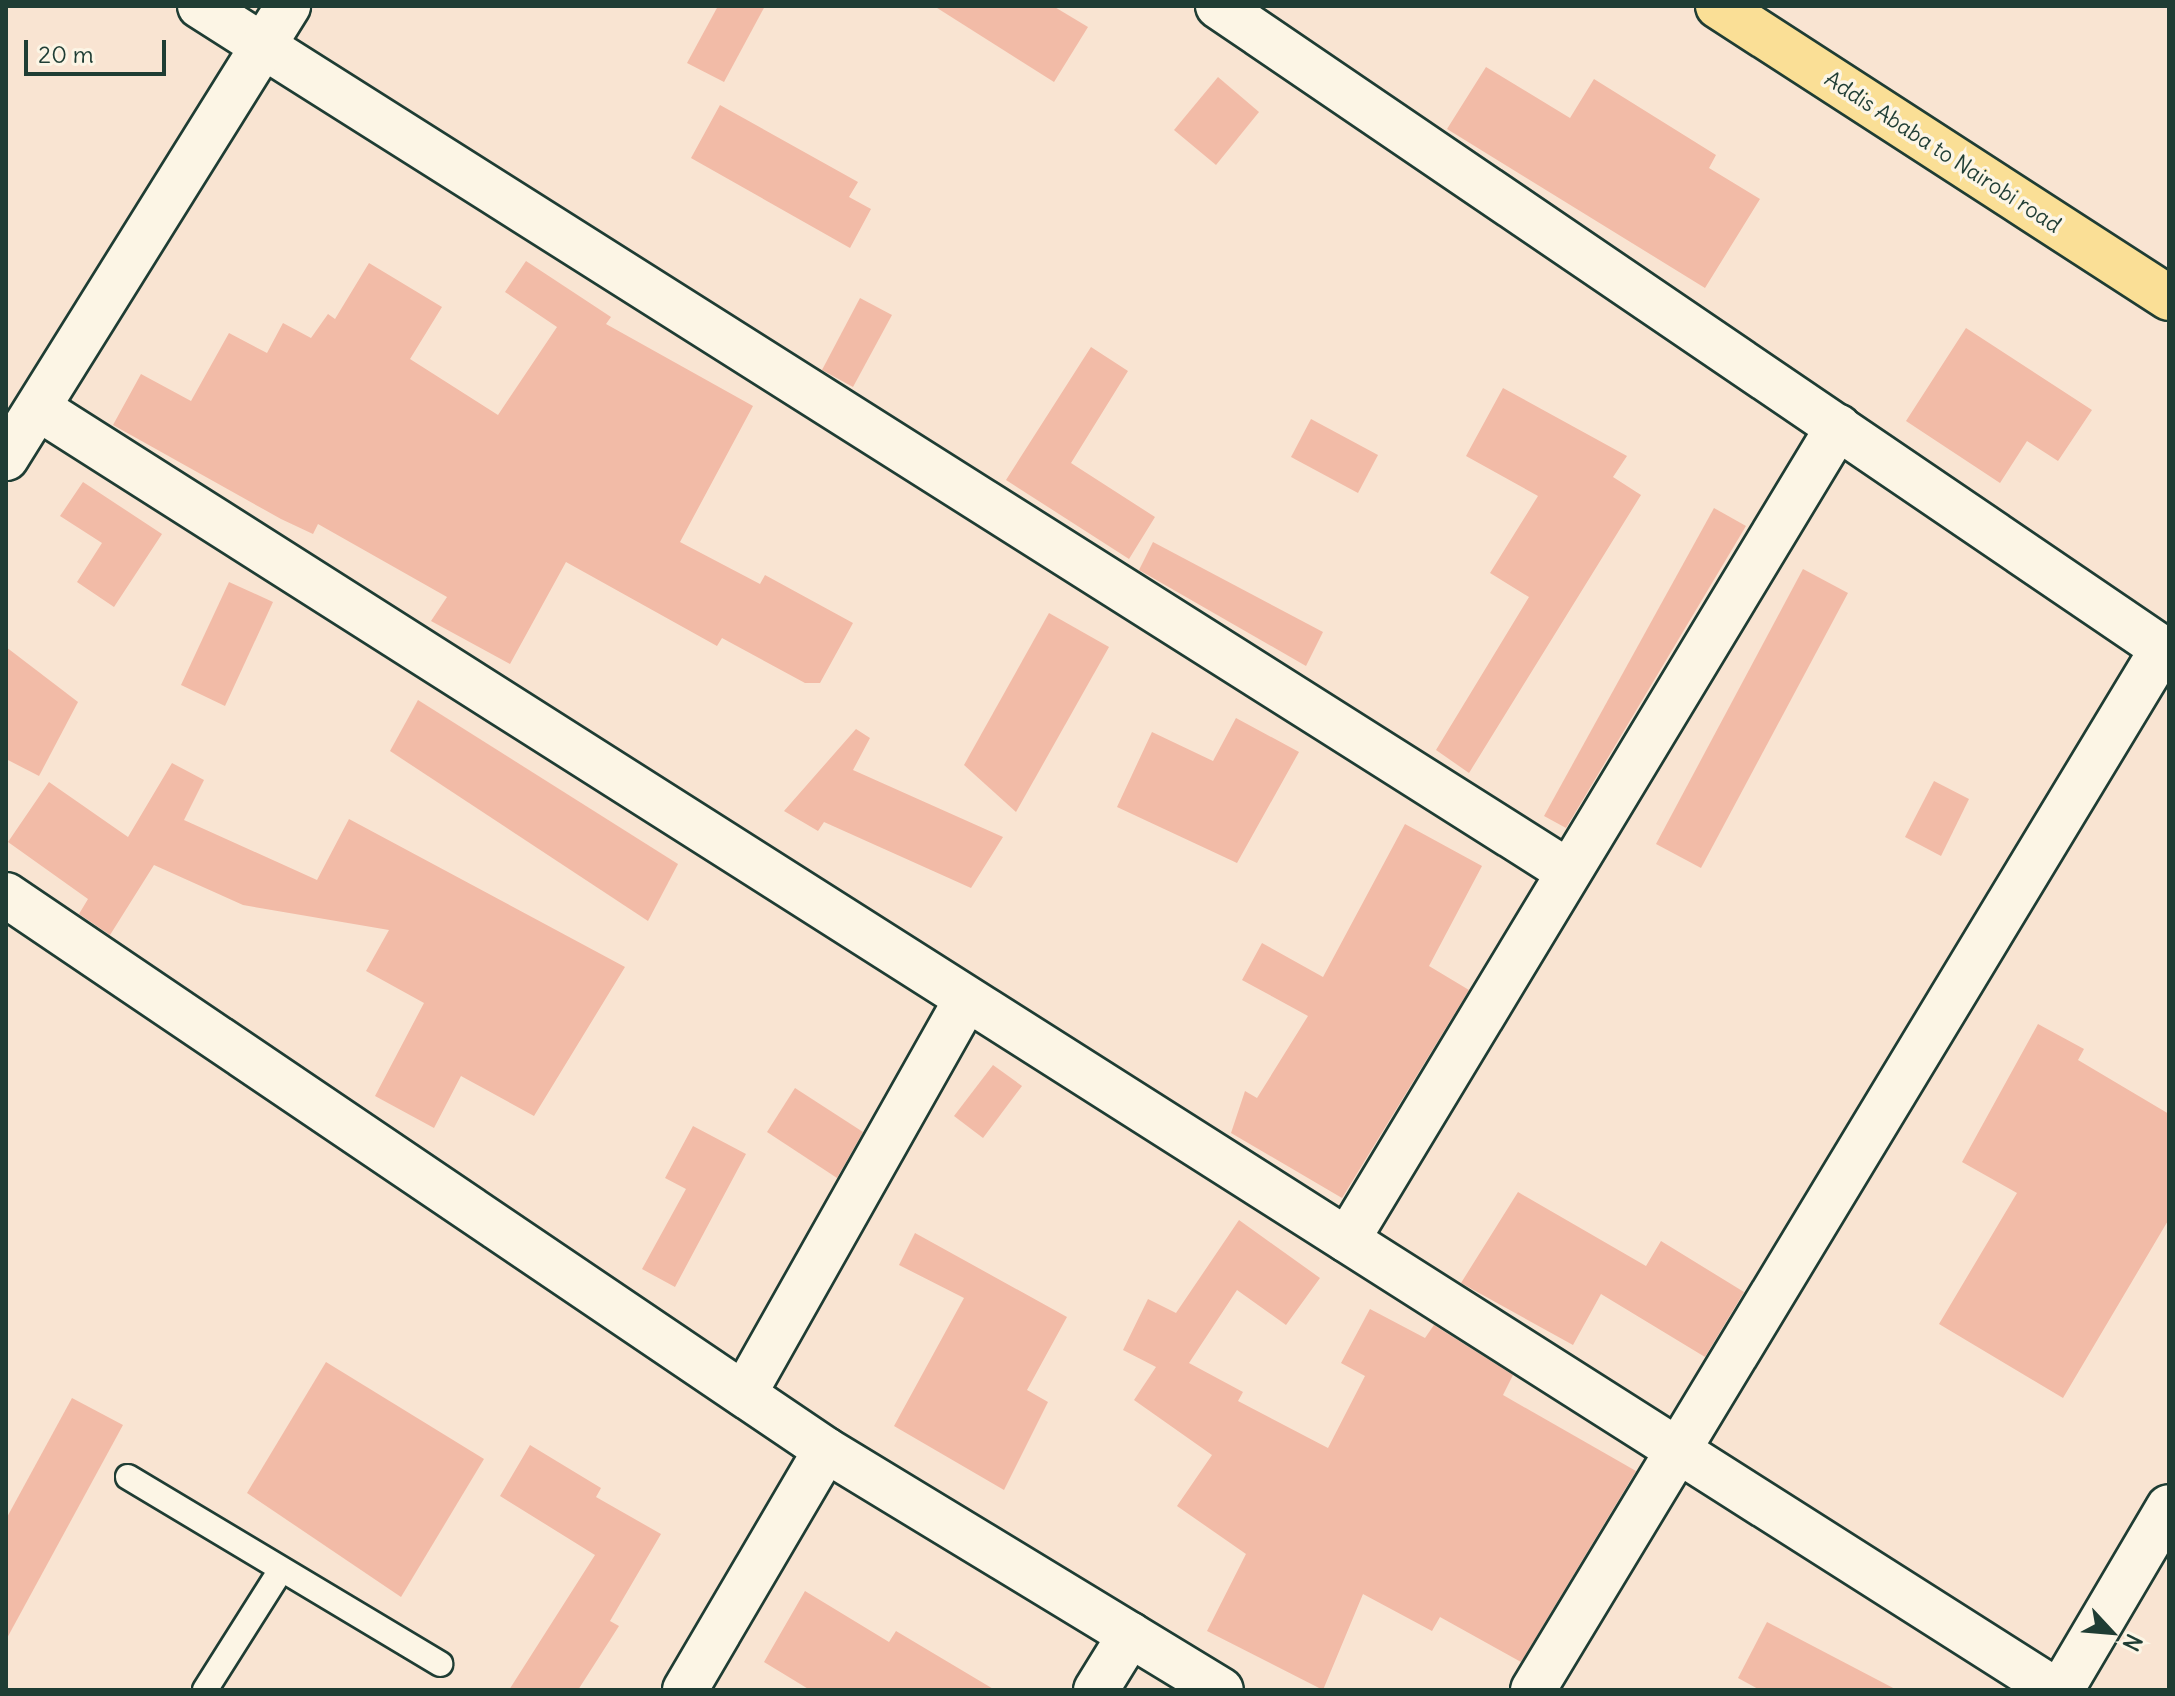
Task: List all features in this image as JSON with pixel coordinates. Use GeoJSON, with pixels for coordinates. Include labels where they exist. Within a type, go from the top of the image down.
{"type":"FeatureCollection","features":[{"type":"Feature","properties":{"kind":"highway","name":"Addis Ababa to Nairobi road"},"geometry":{"type":"LineString","coordinates":[[1718,6],[2169,298]]}},
{"type":"Feature","properties":{"kind":"street"},"geometry":{"type":"LineString","coordinates":[[200,6],[1567,871]]}},
{"type":"Feature","properties":{"kind":"street"},"geometry":{"type":"LineString","coordinates":[[6,458],[288,6]]}},
{"type":"Feature","properties":{"kind":"street"},"geometry":{"type":"LineString","coordinates":[[1218,6],[2166,650],[1683,1451],[1533,1690]]}},
{"type":"Feature","properties":{"kind":"street"},"geometry":{"type":"LineString","coordinates":[[38,408],[2055,1690]]}},
{"type":"Feature","properties":{"kind":"street"},"geometry":{"type":"LineString","coordinates":[[1347,1240],[1567,871],[1838,427]]}},
{"type":"Feature","properties":{"kind":"street"},"geometry":{"type":"LineString","coordinates":[[6,895],[826,1450],[1221,1690]]}},
{"type":"Feature","properties":{"kind":"street"},"geometry":{"type":"LineString","coordinates":[[744,1394],[966,1000]]}},
{"type":"Feature","properties":{"kind":"street"},"geometry":{"type":"LineString","coordinates":[[685,1690],[826,1450]]}},
{"type":"Feature","properties":{"kind":"street"},"geometry":{"type":"LineString","coordinates":[[2061,1690],[2156,1562],[2169,1507]]}},
{"type":"Feature","properties":{"kind":"street"},"geometry":{"type":"LineString","coordinates":[[1096,1690],[1130,1635]]}},
{"type":"Feature","properties":{"kind":"lane"},"geometry":{"type":"LineString","coordinates":[[128,1477],[440,1664]]}},
{"type":"Feature","properties":{"kind":"lane"},"geometry":{"type":"LineString","coordinates":[[205,1690],[281,1570]]}},
{"type":"Feature","properties":{"kind":"building"},"geometry":{"type":"Polygon","coordinates":[[[718,6],[765,6],[724,82],[687,63],[718,6]]]}},
{"type":"Feature","properties":{"kind":"building"},"geometry":{"type":"Polygon","coordinates":[[[934,6],[1053,6],[1088,27],[1054,82],[934,6]]]}},
{"type":"Feature","properties":{"kind":"building"},"geometry":{"type":"Polygon","coordinates":[[[1486,67],[1570,118],[1594,79],[1716,155],[1709,168],[1760,199],[1705,288],[1447,129],[1486,67]]]}},
{"type":"Feature","properties":{"kind":"building"},"geometry":{"type":"Polygon","coordinates":[[[1218,77],[1259,112],[1216,165],[1174,130],[1218,77]]]}},
{"type":"Feature","properties":{"kind":"building"},"geometry":{"type":"Polygon","coordinates":[[[720,105],[858,182],[849,197],[871,209],[850,248],[691,158],[720,105]]]}},
{"type":"Feature","properties":{"kind":"building"},"geometry":{"type":"Polygon","coordinates":[[[526,261],[611,317],[606,324],[753,406],[680,542],[760,584],[765,575],[853,623],[820,683],[805,683],[722,638],[717,646],[566,562],[510,664],[431,621],[447,597],[318,524],[313,534],[281,519],[113,425],[141,374],[191,401],[229,333],[267,353],[283,323],[311,338],[328,314],[335,319],[369,263],[442,307],[410,359],[498,415],[557,327],[505,292],[526,261]]]}},
{"type":"Feature","properties":{"kind":"building"},"geometry":{"type":"Polygon","coordinates":[[[860,298],[892,315],[853,387],[822,370],[860,298]]]}},
{"type":"Feature","properties":{"kind":"building"},"geometry":{"type":"Polygon","coordinates":[[[1966,328],[2092,410],[2058,461],[2027,441],[2000,483],[1906,421],[1966,328]]]}},
{"type":"Feature","properties":{"kind":"building"},"geometry":{"type":"Polygon","coordinates":[[[1091,347],[1128,371],[1071,463],[1155,517],[1129,559],[1006,480],[1091,347]]]}},
{"type":"Feature","properties":{"kind":"building"},"geometry":{"type":"Polygon","coordinates":[[[1503,388],[1627,456],[1613,477],[1641,495],[1469,773],[1436,750],[1529,597],[1490,573],[1538,496],[1466,456],[1503,388]]]}},
{"type":"Feature","properties":{"kind":"building"},"geometry":{"type":"Polygon","coordinates":[[[1311,419],[1378,455],[1358,493],[1291,457],[1311,419]]]}},
{"type":"Feature","properties":{"kind":"building"},"geometry":{"type":"Polygon","coordinates":[[[83,482],[162,534],[114,607],[77,582],[102,543],[60,516],[83,482]]]}},
{"type":"Feature","properties":{"kind":"building"},"geometry":{"type":"Polygon","coordinates":[[[1714,508],[1746,526],[1566,828],[1544,816],[1714,508]]]}},
{"type":"Feature","properties":{"kind":"building"},"geometry":{"type":"Polygon","coordinates":[[[1153,542],[1323,632],[1306,666],[1139,570],[1153,542]]]}},
{"type":"Feature","properties":{"kind":"building"},"geometry":{"type":"Polygon","coordinates":[[[1803,569],[1848,593],[1701,868],[1656,844],[1803,569]]]}},
{"type":"Feature","properties":{"kind":"building"},"geometry":{"type":"Polygon","coordinates":[[[229,582],[273,602],[225,706],[181,685],[229,582]]]}},
{"type":"Feature","properties":{"kind":"building"},"geometry":{"type":"Polygon","coordinates":[[[1049,613],[1109,647],[1016,812],[964,765],[1049,613]]]}},
{"type":"Feature","properties":{"kind":"building"},"geometry":{"type":"Polygon","coordinates":[[[6,647],[78,702],[39,776],[6,759],[6,647]]]}},
{"type":"Feature","properties":{"kind":"building"},"geometry":{"type":"Polygon","coordinates":[[[418,700],[678,864],[648,921],[390,751],[418,700]]]}},
{"type":"Feature","properties":{"kind":"building"},"geometry":{"type":"Polygon","coordinates":[[[1236,718],[1299,752],[1237,863],[1117,807],[1152,732],[1213,761],[1236,718]]]}},
{"type":"Feature","properties":{"kind":"building"},"geometry":{"type":"Polygon","coordinates":[[[856,729],[870,738],[853,770],[1003,837],[971,888],[824,822],[818,831],[784,811],[856,729]]]}},
{"type":"Feature","properties":{"kind":"building"},"geometry":{"type":"Polygon","coordinates":[[[172,763],[204,780],[184,820],[317,880],[349,819],[625,967],[534,1116],[461,1076],[434,1128],[375,1096],[424,1003],[366,971],[389,930],[243,905],[154,865],[110,935],[79,914],[88,899],[8,842],[49,782],[128,837],[172,763]]]}},
{"type":"Feature","properties":{"kind":"building"},"geometry":{"type":"Polygon","coordinates":[[[1934,781],[1969,799],[1941,856],[1905,837],[1934,781]]]}},
{"type":"Feature","properties":{"kind":"building"},"geometry":{"type":"Polygon","coordinates":[[[1405,824],[1482,866],[1429,966],[1469,990],[1342,1198],[1231,1133],[1245,1091],[1257,1098],[1308,1016],[1242,980],[1262,943],[1323,977],[1405,824]]]}},
{"type":"Feature","properties":{"kind":"building"},"geometry":{"type":"Polygon","coordinates":[[[2038,1024],[2084,1049],[2078,1060],[2169,1114],[2169,1219],[2063,1398],[1939,1324],[2017,1193],[1962,1162],[2038,1024]]]}},
{"type":"Feature","properties":{"kind":"building"},"geometry":{"type":"Polygon","coordinates":[[[993,1065],[1022,1086],[983,1138],[954,1116],[993,1065]]]}},
{"type":"Feature","properties":{"kind":"building"},"geometry":{"type":"Polygon","coordinates":[[[795,1088],[863,1132],[837,1178],[767,1132],[795,1088]]]}},
{"type":"Feature","properties":{"kind":"building"},"geometry":{"type":"Polygon","coordinates":[[[693,1126],[746,1154],[675,1287],[642,1269],[686,1189],[665,1178],[693,1126]]]}},
{"type":"Feature","properties":{"kind":"building"},"geometry":{"type":"Polygon","coordinates":[[[1518,1192],[1646,1266],[1661,1241],[1744,1292],[1705,1357],[1601,1294],[1573,1345],[1461,1283],[1518,1192]]]}},
{"type":"Feature","properties":{"kind":"building"},"geometry":{"type":"Polygon","coordinates":[[[1239,1220],[1320,1278],[1286,1325],[1237,1290],[1189,1363],[1243,1392],[1238,1401],[1328,1448],[1365,1376],[1341,1363],[1370,1309],[1425,1338],[1434,1325],[1513,1375],[1503,1395],[1636,1471],[1521,1662],[1440,1617],[1432,1631],[1363,1594],[1323,1690],[1207,1631],[1246,1554],[1177,1506],[1212,1455],[1134,1400],[1156,1367],[1123,1350],[1148,1299],[1176,1313],[1239,1220]]]}},
{"type":"Feature","properties":{"kind":"building"},"geometry":{"type":"Polygon","coordinates":[[[915,1233],[1067,1317],[1027,1390],[1048,1402],[1004,1490],[894,1426],[964,1298],[899,1265],[915,1233]]]}},
{"type":"Feature","properties":{"kind":"building"},"geometry":{"type":"Polygon","coordinates":[[[326,1362],[484,1459],[401,1597],[247,1493],[326,1362]]]}},
{"type":"Feature","properties":{"kind":"building"},"geometry":{"type":"Polygon","coordinates":[[[72,1398],[123,1425],[6,1640],[6,1519],[72,1398]]]}},
{"type":"Feature","properties":{"kind":"building"},"geometry":{"type":"Polygon","coordinates":[[[530,1445],[601,1488],[596,1497],[661,1534],[610,1621],[619,1626],[578,1690],[509,1690],[595,1555],[500,1496],[530,1445]]]}},
{"type":"Feature","properties":{"kind":"building"},"geometry":{"type":"Polygon","coordinates":[[[805,1591],[889,1642],[896,1631],[995,1690],[810,1690],[764,1662],[805,1591]]]}},
{"type":"Feature","properties":{"kind":"building"},"geometry":{"type":"Polygon","coordinates":[[[1767,1622],[1897,1690],[1760,1690],[1738,1678],[1767,1622]]]}}]}
